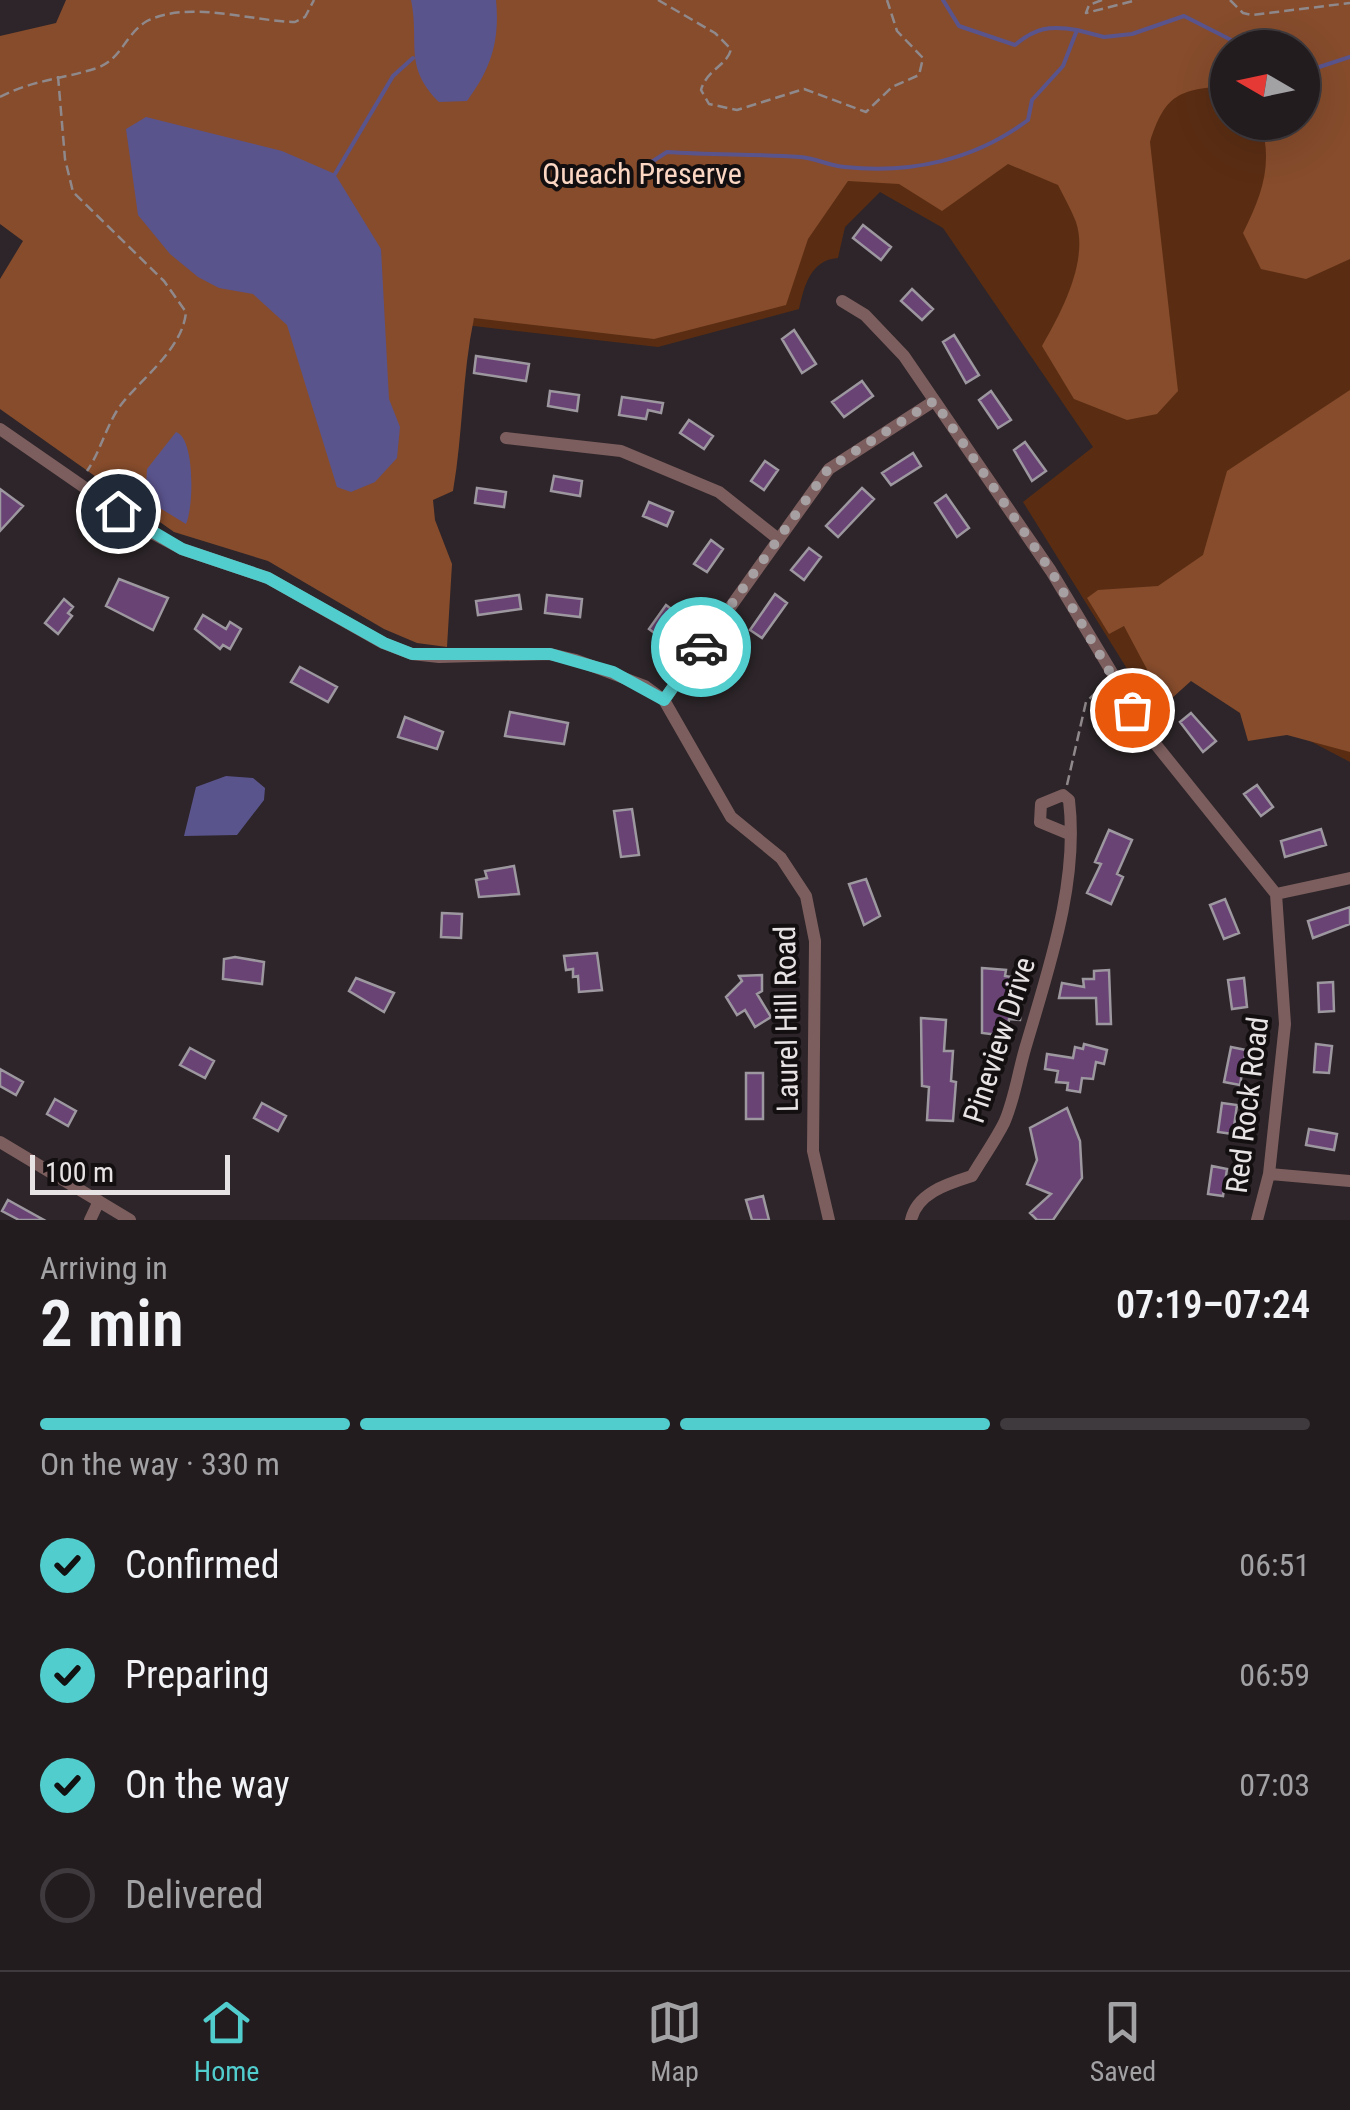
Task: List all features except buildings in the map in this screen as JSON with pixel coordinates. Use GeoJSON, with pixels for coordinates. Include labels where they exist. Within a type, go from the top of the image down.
{"type":"FeatureCollection","features":[{"type":"Feature","properties":{"kind":"street"},"geometry":{"type":"LineString","coordinates":[[842,301],[864,315],[904,356],[1051,571],[1153,741],[1276,894],[1350,878]]}},
{"type":"Feature","properties":{"kind":"street"},"geometry":{"type":"LineString","coordinates":[[0,429],[182,549],[268,578],[384,643],[412,654],[550,654],[613,672],[664,700],[829,468],[934,401]]}},
{"type":"Feature","properties":{"kind":"street"},"geometry":{"type":"LineString","coordinates":[[506,438],[622,451],[720,492],[777,538]]}},
{"type":"Feature","properties":{"kind":"street","name":"Laurel Hill Road"},"geometry":{"type":"LineString","coordinates":[[664,700],[731,817],[781,858],[806,896],[815,942],[813,1152],[829,1220]]}},
{"type":"Feature","properties":{"kind":"street"},"geometry":{"type":"LineString","coordinates":[[1063,795],[1048,797],[1038,814],[1048,828],[1069,834]]}},
{"type":"Feature","properties":{"kind":"street","name":"Pineview Drive"},"geometry":{"type":"LineString","coordinates":[[911,1220],[914,1207],[940,1186],[972,1176],[1004,1122],[1057,938],[1069,834],[1069,800],[1063,795]]}},
{"type":"Feature","properties":{"kind":"street","name":"Red Rock Road"},"geometry":{"type":"LineString","coordinates":[[1257,1220],[1269,1174],[1285,1024],[1276,894]]}},
{"type":"Feature","properties":{"kind":"street"},"geometry":{"type":"LineString","coordinates":[[0,1142],[130,1220]]}},
{"type":"Feature","properties":{"kind":"street"},"geometry":{"type":"LineString","coordinates":[[1269,1174],[1350,1181]]}},
{"type":"Feature","properties":{"kind":"street"},"geometry":{"type":"LineString","coordinates":[[90,1220],[99,1202]]}},
{"type":"Feature","properties":{"kind":"path"},"geometry":{"type":"LineString","coordinates":[[0,98],[29,82],[110,61],[138,28],[158,17],[200,12],[294,22],[304,17],[314,0]]}},
{"type":"Feature","properties":{"kind":"path"},"geometry":{"type":"LineString","coordinates":[[658,0],[715,33],[731,49],[728,59],[704,79],[702,90],[709,104],[738,110],[804,89],[866,112],[892,87],[919,75],[924,68],[924,58],[897,31],[887,0]]}},
{"type":"Feature","properties":{"kind":"path"},"geometry":{"type":"LineString","coordinates":[[1102,0],[1088,4],[1086,13],[1105,12],[1138,0]]}},
{"type":"Feature","properties":{"kind":"path"},"geometry":{"type":"LineString","coordinates":[[1230,0],[1243,13],[1252,15],[1350,3]]}},
{"type":"Feature","properties":{"kind":"path"},"geometry":{"type":"LineString","coordinates":[[58,76],[65,159],[73,192],[164,282],[186,312],[180,331],[161,361],[114,416],[98,456],[78,484]]}},
{"type":"Feature","properties":{"kind":"path"},"geometry":{"type":"LineString","coordinates":[[1063,795],[1079,746],[1086,702],[1098,688],[1115,679]]}},
{"type":"Feature","properties":{"kind":"green space"},"geometry":{"type":"Polygon","coordinates":[[[66,0],[1350,0],[1350,259],[1306,279],[1261,269],[1243,233],[1264,180],[1264,140],[1320,140],[1320,30],[1210,30],[1210,88],[1176,97],[1162,113],[1150,142],[1178,391],[1157,414],[1127,420],[1074,399],[1042,346],[1071,286],[1079,237],[1058,185],[1008,164],[942,211],[899,184],[848,181],[808,239],[786,305],[654,339],[474,318],[453,491],[433,500],[435,520],[452,564],[447,647],[417,643],[384,629],[268,561],[174,532],[0,409],[0,279],[23,241],[0,224],[0,36],[56,23],[66,0]]]}},
{"type":"Feature","properties":{"kind":"green space","name":"Queach Preserve"},"geometry":{"type":"Polygon","coordinates":[[[472,0],[1350,0],[1350,762],[1190,678],[1154,712],[1023,502],[1093,447],[943,228],[880,192],[845,227],[838,258],[821,264],[810,276],[799,309],[658,347],[465,325],[472,0]]]}},
{"type":"Feature","properties":{"kind":"green space"},"geometry":{"type":"Polygon","coordinates":[[[1350,390],[1350,752],[1287,735],[1248,741],[1240,713],[1191,681],[1152,716],[1135,691],[1150,675],[1124,626],[1109,634],[1087,598],[1098,590],[1158,586],[1203,555],[1227,471],[1350,390]]]}},
{"type":"Feature","properties":{"kind":"shaded area"},"geometry":{"type":"Polygon","coordinates":[[[411,0],[496,0],[497,29],[492,54],[467,101],[439,102],[421,77],[411,0]]]}},
{"type":"Feature","properties":{"kind":"shaded area"},"geometry":{"type":"Polygon","coordinates":[[[146,117],[282,151],[335,174],[381,249],[389,399],[400,427],[397,458],[375,482],[351,492],[337,487],[287,325],[253,294],[219,288],[198,277],[170,254],[138,215],[126,129],[146,117]]]}},
{"type":"Feature","properties":{"kind":"shaded area"},"geometry":{"type":"Polygon","coordinates":[[[176,432],[187,446],[190,459],[186,524],[145,499],[147,469],[176,432]]]}},
{"type":"Feature","properties":{"kind":"shaded area"},"geometry":{"type":"Polygon","coordinates":[[[226,776],[253,778],[265,788],[264,800],[237,835],[184,836],[196,787],[226,776]]]}},
{"type":"Feature","properties":{"kind":"waterway"},"geometry":{"type":"LineString","coordinates":[[943,0],[959,26],[1015,45],[1043,29],[1077,30]]}},
{"type":"Feature","properties":{"kind":"waterway"},"geometry":{"type":"LineString","coordinates":[[650,163],[667,152],[800,157],[870,169],[941,161],[986,145],[1028,120],[1032,100],[1063,66],[1077,30],[1104,37],[1132,34],[1184,16],[1212,30]]}},
{"type":"Feature","properties":{"kind":"waterway"},"geometry":{"type":"LineString","coordinates":[[1320,67],[1350,57]]}},
{"type":"Feature","properties":{"kind":"waterway"},"geometry":{"type":"LineString","coordinates":[[335,174],[393,76],[413,58]]}},
{"type":"Feature","properties":{"kind":"way so far"},"geometry":{"type":"LineString","coordinates":[[701,647],[829,468],[934,401],[1051,571],[1132,710]]}},
{"type":"Feature","properties":{"kind":"route"},"geometry":{"type":"LineString","coordinates":[[118,511],[182,549],[268,578],[384,643],[412,654],[550,654],[613,672],[645,686],[664,700],[701,647]]}}]}
